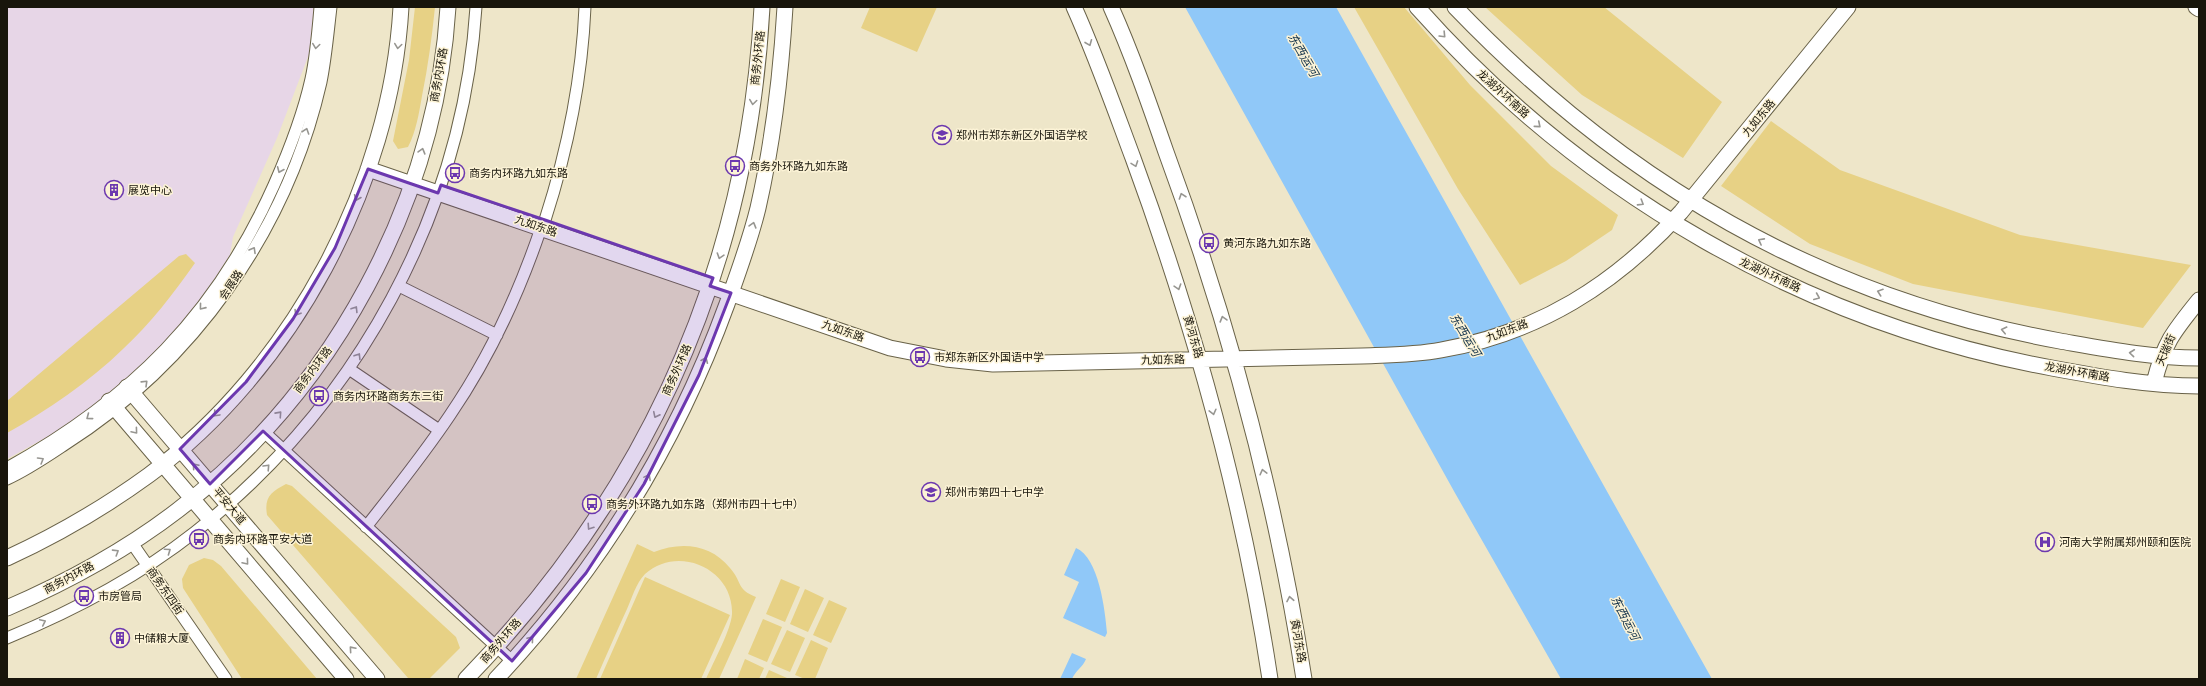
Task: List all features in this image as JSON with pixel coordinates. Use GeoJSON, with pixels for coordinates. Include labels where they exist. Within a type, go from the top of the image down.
{"type":"FeatureCollection","features":[{"type":"Feature","properties":{"kind":"main road"},"geometry":{"type":"LineString","coordinates":[[7,558],[77,522],[106,504],[162,464],[180,449],[206,425],[246,382],[293,319],[323,272],[335,248],[369,165],[395,67],[401,7]]}},
{"type":"Feature","properties":{"kind":"main road","name":"商务内环路"},"geometry":{"type":"LineString","coordinates":[[7,608],[55,587],[132,542],[192,499],[239,458],[317,366],[363,295],[392,236],[413,180],[440,75],[448,7]]}},
{"type":"Feature","properties":{"kind":"main road","name":"商务外环路"},"geometry":{"type":"LineString","coordinates":[[466,679],[497,647],[568,560],[625,473],[679,366],[712,282],[733,212],[748,139],[758,65],[762,7]]}},
{"type":"Feature","properties":{"kind":"main road","name":"商务外环路"},"geometry":{"type":"LineString","coordinates":[[496,679],[586,572],[644,484],[699,375],[732,289],[757,210],[766,166],[781,68],[785,7]]}},
{"type":"Feature","properties":{"kind":"main road","name":"黄河东路"},"geometry":{"type":"LineString","coordinates":[[1074,7],[1104,80],[1147,196],[1198,354],[1237,508],[1270,679]]}},
{"type":"Feature","properties":{"kind":"main road","name":"黄河东路"},"geometry":{"type":"LineString","coordinates":[[1111,7],[1178,184],[1207,267],[1233,354],[1276,529],[1304,679]]}},
{"type":"Feature","properties":{"kind":"main road","name":"龙湖外环南路"},"geometry":{"type":"LineString","coordinates":[[1417,7],[1463,56],[1517,107],[1603,176],[1697,238],[1759,271],[1852,312],[1909,332],[1982,353],[2027,363],[2154,383],[2199,386]]}},
{"type":"Feature","properties":{"kind":"main road"},"geometry":{"type":"LineString","coordinates":[[1455,7],[1505,59],[1559,107],[1620,154],[1686,198],[1771,246],[1863,286],[1918,306],[1988,326],[2033,336],[2125,352],[2199,358]]}},
{"type":"Feature","properties":{"kind":"main road","name":"九如东路"},"geometry":{"type":"LineString","coordinates":[[1686,198],[1836,7]]}},
{"type":"Feature","properties":{"kind":"main road","name":"九如东路"},"geometry":{"type":"LineString","coordinates":[[369,165],[732,289],[893,340],[947,351],[993,355],[1356,352],[1438,342],[1493,330],[1534,316],[1608,270],[1650,232],[1668,220],[1848,7]]}},
{"type":"Feature","properties":{"kind":"main road","name":"天瑞街"},"geometry":{"type":"LineString","coordinates":[[2154,383],[2162,356],[2173,333],[2199,300]]}},
{"type":"Feature","properties":{"kind":"main road","name":"平安大道"},"geometry":{"type":"LineString","coordinates":[[130,390],[377,679]]}},
{"type":"Feature","properties":{"kind":"main road"},"geometry":{"type":"LineString","coordinates":[[112,405],[346,679]]}},
{"type":"Feature","properties":{"kind":"street","name":"会展路"},"geometry":{"type":"LineString","coordinates":[[130,390],[201,308],[230,269],[247,240],[276,180],[296,128],[311,79],[320,7]]}},
{"type":"Feature","properties":{"kind":"street","name":"会展路"},"geometry":{"type":"LineString","coordinates":[[7,479],[73,440],[130,390],[192,335],[210,315],[239,274],[256,245],[292,170],[306,131],[321,81],[331,7]]}},
{"type":"Feature","properties":{"kind":"street"},"geometry":{"type":"LineString","coordinates":[[7,638],[67,611],[147,566],[210,520],[258,477],[284,450],[324,403],[349,369],[387,308],[399,286],[433,210],[468,80],[476,7]]}},
{"type":"Feature","properties":{"kind":"street"},"geometry":{"type":"LineString","coordinates":[[366,527],[439,430],[478,370],[497,334],[531,258],[564,154],[573,108],[585,7]]}},
{"type":"Feature","properties":{"kind":"street"},"geometry":{"type":"LineString","coordinates":[[399,286],[497,334]]}},
{"type":"Feature","properties":{"kind":"street"},"geometry":{"type":"LineString","coordinates":[[349,369],[439,430]]}},
{"type":"Feature","properties":{"kind":"street","name":"会展路"},"geometry":{"type":"LineString","coordinates":[[7,468],[112,405]]}},
{"type":"Feature","properties":{"kind":"street"},"geometry":{"type":"LineString","coordinates":[[263,431],[512,661]]}},
{"type":"Feature","properties":{"kind":"street","name":"商务东四街"},"geometry":{"type":"LineString","coordinates":[[132,542],[147,566],[226,679]]}},
{"type":"Feature","properties":{"kind":"highlighted area"},"geometry":{"type":"Polygon","coordinates":[[[368,169],[438,193],[441,185],[545,220],[713,278],[710,286],[731,293],[699,375],[644,484],[586,573],[512,661],[263,431],[210,484],[180,449],[246,382],[293,319],[335,248],[368,169]]]}},
{"type":"Feature","properties":{"kind":"shaded area","name":"展览中心"},"geometry":{"type":"Polygon","coordinates":[[[7,7],[314,7],[309,54],[277,138],[233,237],[230,255],[201,300],[177,330],[141,366],[92,407],[56,432],[7,459],[7,7]]]}},
{"type":"Feature","properties":{"kind":"shaded area"},"geometry":{"type":"Polygon","coordinates":[[[415,7],[435,7],[433,29],[415,129],[408,147],[398,149],[393,141],[409,60],[415,7]]]}},
{"type":"Feature","properties":{"kind":"shaded area"},"geometry":{"type":"Polygon","coordinates":[[[870,7],[937,7],[917,52],[861,28],[870,7]]]}},
{"type":"Feature","properties":{"kind":"shaded area"},"geometry":{"type":"Polygon","coordinates":[[[1354,7],[1404,7],[1470,85],[1551,166],[1618,215],[1612,230],[1566,261],[1520,285],[1458,189],[1354,7]]]}},
{"type":"Feature","properties":{"kind":"shaded area"},"geometry":{"type":"Polygon","coordinates":[[[1485,7],[1604,7],[1722,102],[1683,158],[1582,95],[1485,7]]]}},
{"type":"Feature","properties":{"kind":"shaded area"},"geometry":{"type":"Polygon","coordinates":[[[1771,121],[1840,170],[2020,235],[2191,265],[2143,328],[1913,284],[1810,244],[1721,186],[1771,121]]]}},
{"type":"Feature","properties":{"kind":"shaded area"},"geometry":{"type":"Polygon","coordinates":[[[186,254],[195,263],[179,286],[133,339],[110,361],[82,384],[38,415],[7,433],[7,401],[179,256],[186,254]]]}},
{"type":"Feature","properties":{"kind":"shaded area"},"geometry":{"type":"Polygon","coordinates":[[[286,484],[292,486],[456,637],[460,648],[429,679],[408,678],[267,515],[266,509],[268,499],[276,490],[286,484]]]}},
{"type":"Feature","properties":{"kind":"shaded area"},"geometry":{"type":"Polygon","coordinates":[[[637,544],[654,552],[675,546],[705,549],[722,560],[734,573],[742,588],[756,597],[719,679],[706,679],[731,621],[732,614],[730,598],[724,585],[714,574],[702,566],[688,562],[673,561],[658,565],[645,574],[639,582],[596,679],[576,679],[637,544]]]}},
{"type":"Feature","properties":{"kind":"shaded area"},"geometry":{"type":"Polygon","coordinates":[[[204,558],[213,560],[221,566],[317,679],[242,679],[183,588],[182,579],[189,565],[204,558]]]}},
{"type":"Feature","properties":{"kind":"shaded area"},"geometry":{"type":"Polygon","coordinates":[[[645,577],[730,615],[701,679],[600,679],[645,577]]]}},
{"type":"Feature","properties":{"kind":"shaded area"},"geometry":{"type":"Polygon","coordinates":[[[781,579],[800,587],[785,622],[766,614],[781,579]]]}},
{"type":"Feature","properties":{"kind":"shaded area"},"geometry":{"type":"Polygon","coordinates":[[[805,589],[824,598],[808,632],[790,624],[805,589]]]}},
{"type":"Feature","properties":{"kind":"shaded area"},"geometry":{"type":"Polygon","coordinates":[[[829,600],[847,608],[831,643],[813,635],[829,600]]]}},
{"type":"Feature","properties":{"kind":"shaded area"},"geometry":{"type":"Polygon","coordinates":[[[763,619],[782,627],[767,662],[748,654],[763,619]]]}},
{"type":"Feature","properties":{"kind":"shaded area"},"geometry":{"type":"Polygon","coordinates":[[[787,630],[805,638],[790,672],[771,664],[787,630]]]}},
{"type":"Feature","properties":{"kind":"shaded area"},"geometry":{"type":"Polygon","coordinates":[[[811,640],[828,648],[815,679],[805,679],[795,675],[811,640]]]}},
{"type":"Feature","properties":{"kind":"shaded area"},"geometry":{"type":"Polygon","coordinates":[[[745,659],[764,668],[759,679],[737,679],[745,659]]]}},
{"type":"Feature","properties":{"kind":"shaded area"},"geometry":{"type":"Polygon","coordinates":[[[769,670],[787,678],[787,679],[765,679],[769,670]]]}},
{"type":"Feature","properties":{"kind":"water","name":"东西运河"},"geometry":{"type":"Polygon","coordinates":[[[1185,7],[1336,7],[1712,679],[1561,679],[1455,493],[1185,7]]]}},
{"type":"Feature","properties":{"kind":"water"},"geometry":{"type":"Polygon","coordinates":[[[1076,548],[1084,554],[1095,573],[1105,611],[1107,633],[1105,637],[1063,618],[1079,582],[1064,575],[1076,548]]]}},
{"type":"Feature","properties":{"kind":"water"},"geometry":{"type":"Polygon","coordinates":[[[1072,653],[1086,659],[1072,679],[1060,679],[1072,653]]]}},
{"type":"Feature","properties":{"kind":"place","name":"郑州市郑东新区外国语学校"},"geometry":{"type":"Point","coordinates":[942,135]}},
{"type":"Feature","properties":{"kind":"place","name":"商务外环路九如东路"},"geometry":{"type":"Point","coordinates":[735,166]}},
{"type":"Feature","properties":{"kind":"place","name":"商务内环路九如东路"},"geometry":{"type":"Point","coordinates":[455,173]}},
{"type":"Feature","properties":{"kind":"place","name":"展览中心"},"geometry":{"type":"Point","coordinates":[114,190]}},
{"type":"Feature","properties":{"kind":"place","name":"黄河东路九如东路"},"geometry":{"type":"Point","coordinates":[1209,243]}},
{"type":"Feature","properties":{"kind":"place","name":"市郑东新区外国语中学"},"geometry":{"type":"Point","coordinates":[920,357]}},
{"type":"Feature","properties":{"kind":"place","name":"商务内环路商务东三街"},"geometry":{"type":"Point","coordinates":[319,396]}},
{"type":"Feature","properties":{"kind":"place","name":"郑州市第四十七中学"},"geometry":{"type":"Point","coordinates":[931,492]}},
{"type":"Feature","properties":{"kind":"place","name":"商务外环路九如东路（郑州市四十七中）"},"geometry":{"type":"Point","coordinates":[592,504]}},
{"type":"Feature","properties":{"kind":"place","name":"商务内环路平安大道"},"geometry":{"type":"Point","coordinates":[199,539]}},
{"type":"Feature","properties":{"kind":"place","name":"河南大学附属郑州颐和医院"},"geometry":{"type":"Point","coordinates":[2045,542]}},
{"type":"Feature","properties":{"kind":"place","name":"市房管局"},"geometry":{"type":"Point","coordinates":[84,596]}},
{"type":"Feature","properties":{"kind":"place","name":"中储粮大厦"},"geometry":{"type":"Point","coordinates":[120,638]}}]}
